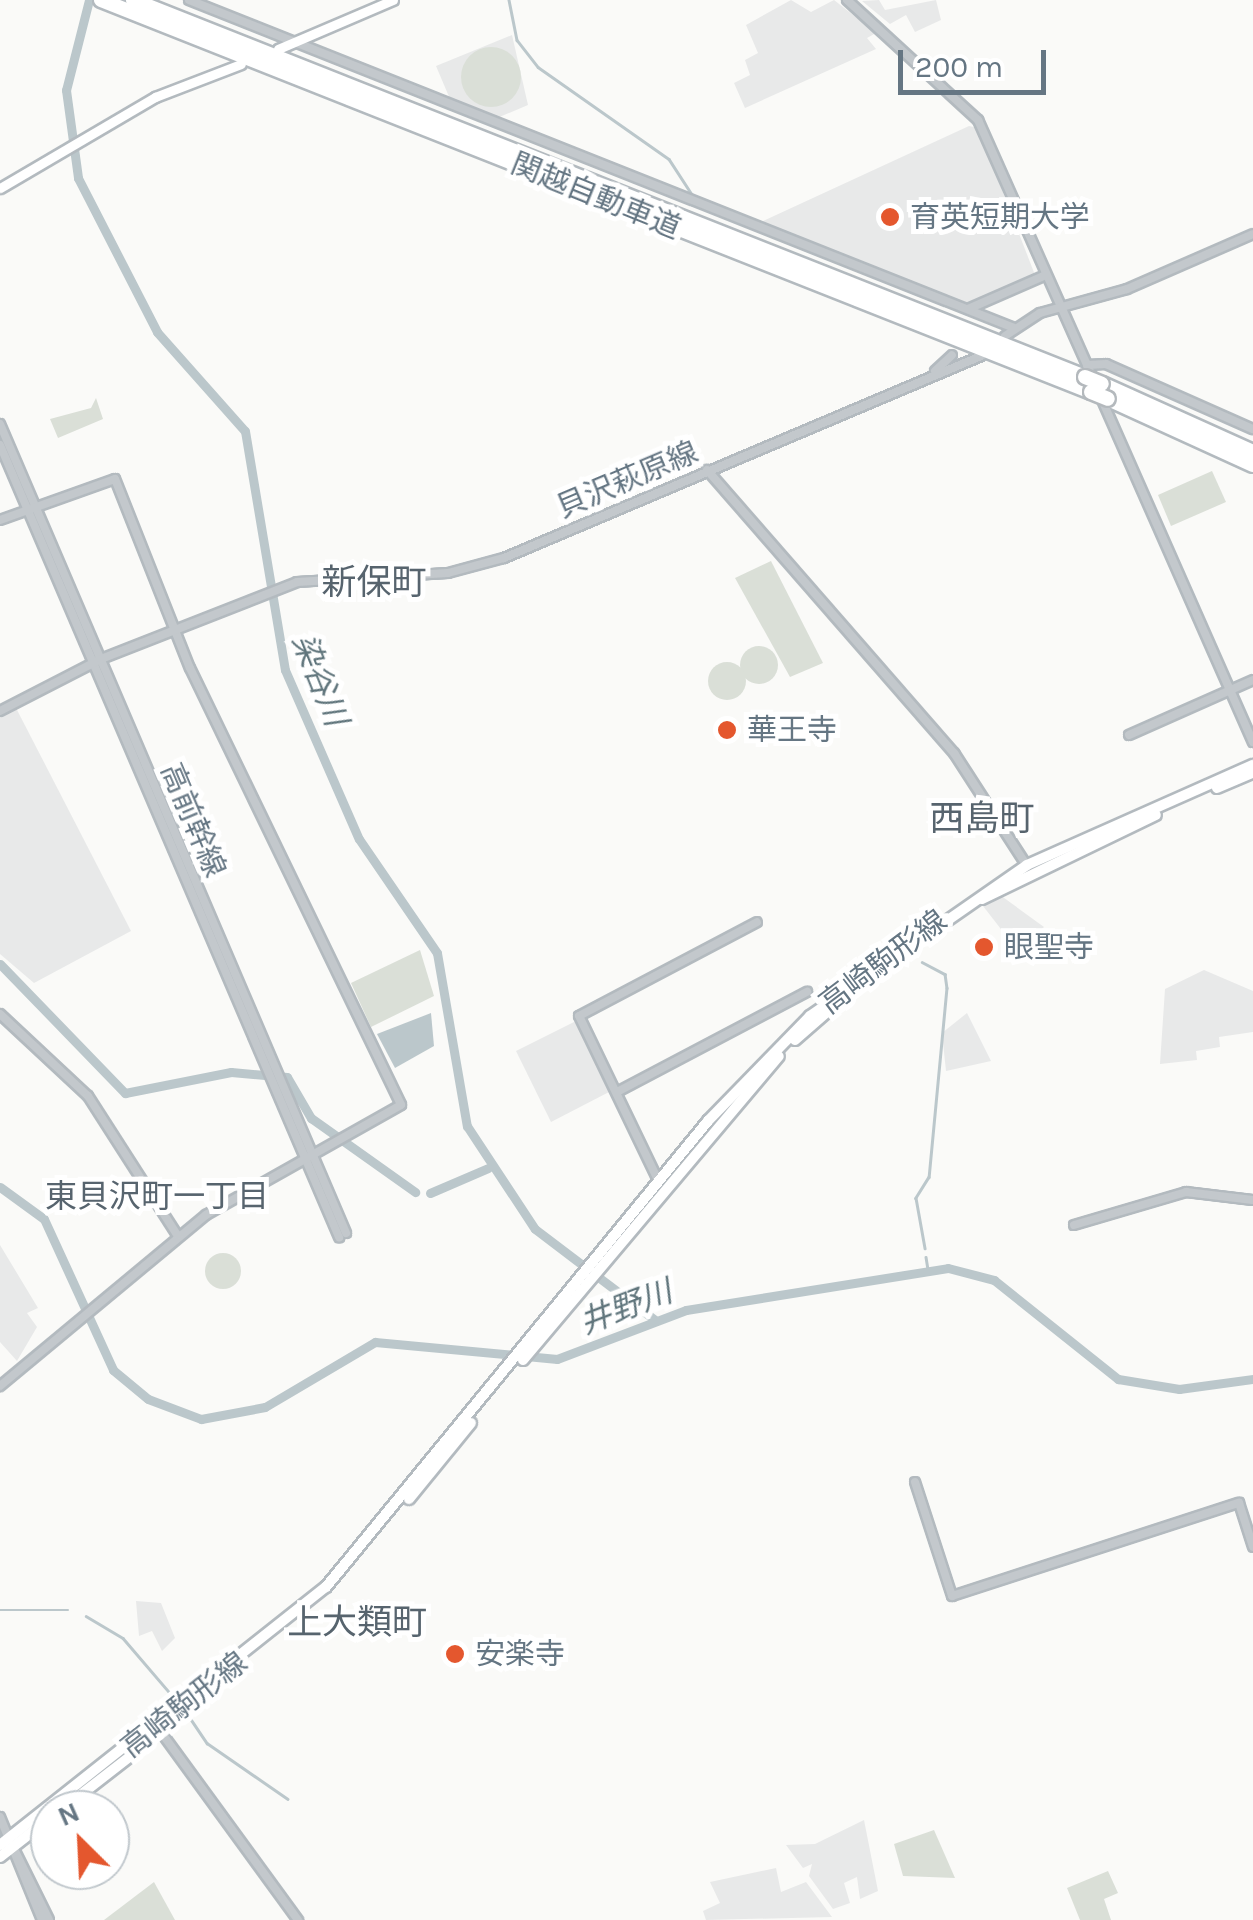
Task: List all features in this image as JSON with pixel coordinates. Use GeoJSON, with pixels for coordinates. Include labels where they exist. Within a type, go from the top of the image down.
{"type":"FeatureCollection","features":[{"type":"Feature","properties":{"kind":"highway","name":"関越自動車道"},"geometry":{"type":"LineString","coordinates":[[133,0],[1086,371],[1100,392],[1253,465]]}},
{"type":"Feature","properties":{"kind":"highway","name":"関越自動車道"},"geometry":{"type":"LineString","coordinates":[[99,7],[1253,452]]}},
{"type":"Feature","properties":{"kind":"main road"},"geometry":{"type":"LineString","coordinates":[[278,49],[393,0]]}},
{"type":"Feature","properties":{"kind":"main road"},"geometry":{"type":"LineString","coordinates":[[0,188],[155,97],[241,64]]}},
{"type":"Feature","properties":{"kind":"main road","name":"高崎駒形線"},"geometry":{"type":"LineString","coordinates":[[86,1790],[326,1587],[512,1368],[658,1180],[834,996],[1031,868],[1253,765]]}},
{"type":"Feature","properties":{"kind":"main road","name":"高崎駒形線"},"geometry":{"type":"LineString","coordinates":[[594,1266],[798,1037],[902,952],[1031,868],[1253,773]]}},
{"type":"Feature","properties":{"kind":"main road","name":"高崎駒形線"},"geometry":{"type":"LineString","coordinates":[[0,1857],[7,1844],[160,1730]]}},
{"type":"Feature","properties":{"kind":"main road","name":"高崎駒形線"},"geometry":{"type":"LineString","coordinates":[[7,1844],[30,1830]]}},
{"type":"Feature","properties":{"kind":"street"},"geometry":{"type":"LineString","coordinates":[[189,0],[1014,328]]}},
{"type":"Feature","properties":{"kind":"street"},"geometry":{"type":"LineString","coordinates":[[848,0],[971,110],[1253,742]]}},
{"type":"Feature","properties":{"kind":"street"},"geometry":{"type":"LineString","coordinates":[[1005,336],[1014,328],[1060,308],[1253,234]]}},
{"type":"Feature","properties":{"kind":"street"},"geometry":{"type":"LineString","coordinates":[[968,310],[1046,275]]}},
{"type":"Feature","properties":{"kind":"street"},"geometry":{"type":"LineString","coordinates":[[909,385],[952,356]]}},
{"type":"Feature","properties":{"kind":"street","name":"貝沢萩原線"},"geometry":{"type":"LineString","coordinates":[[0,712],[97,661],[276,590],[475,568],[981,356]]}},
{"type":"Feature","properties":{"kind":"street"},"geometry":{"type":"LineString","coordinates":[[1086,371],[1106,364],[1253,429]]}},
{"type":"Feature","properties":{"kind":"street","name":"高前幹線"},"geometry":{"type":"LineString","coordinates":[[0,424],[30,506]]}},
{"type":"Feature","properties":{"kind":"street","name":"高前幹線"},"geometry":{"type":"LineString","coordinates":[[0,446],[30,506],[342,1235]]}},
{"type":"Feature","properties":{"kind":"street"},"geometry":{"type":"LineString","coordinates":[[708,470],[954,753],[1031,868]]}},
{"type":"Feature","properties":{"kind":"street"},"geometry":{"type":"LineString","coordinates":[[0,520],[30,506],[115,479],[174,631],[401,1105],[308,1155],[178,1236],[0,1386]]}},
{"type":"Feature","properties":{"kind":"street"},"geometry":{"type":"LineString","coordinates":[[1129,735],[1253,680]]}},
{"type":"Feature","properties":{"kind":"street"},"geometry":{"type":"LineString","coordinates":[[658,1180],[579,1016],[756,922]]}},
{"type":"Feature","properties":{"kind":"street"},"geometry":{"type":"LineString","coordinates":[[617,1092],[807,992]]}},
{"type":"Feature","properties":{"kind":"street"},"geometry":{"type":"LineString","coordinates":[[0,1014],[88,1096],[178,1236]]}},
{"type":"Feature","properties":{"kind":"street"},"geometry":{"type":"LineString","coordinates":[[1074,1225],[1186,1192],[1253,1200]]}},
{"type":"Feature","properties":{"kind":"street"},"geometry":{"type":"LineString","coordinates":[[914,1482],[952,1596],[1239,1503],[1253,1547]]}},
{"type":"Feature","properties":{"kind":"street"},"geometry":{"type":"LineString","coordinates":[[160,1730],[298,1920]]}},
{"type":"Feature","properties":{"kind":"street"},"geometry":{"type":"LineString","coordinates":[[0,1817],[7,1844],[42,1920]]}},
{"type":"Feature","properties":{"kind":"street"},"geometry":{"type":"LineString","coordinates":[[7,1844],[50,1920]]}},
{"type":"Feature","properties":{"kind":"shaded area"},"geometry":{"type":"Polygon","coordinates":[[[791,0],[811,12],[834,0],[876,33],[867,38],[876,49],[745,108],[734,83],[750,75],[745,60],[758,53],[746,25],[791,0]]]}},
{"type":"Feature","properties":{"kind":"shaded area"},"geometry":{"type":"Polygon","coordinates":[[[879,0],[885,10],[936,0],[941,20],[915,32],[906,15],[890,24],[862,1],[879,0]]]}},
{"type":"Feature","properties":{"kind":"shaded area"},"geometry":{"type":"Polygon","coordinates":[[[512,35],[528,105],[497,118],[450,99],[436,66],[512,35]]]}},
{"type":"Feature","properties":{"kind":"shaded area"},"geometry":{"type":"Polygon","coordinates":[[[491,47],[513,55],[521,77],[513,99],[491,107],[469,99],[461,77],[469,55],[491,47]]]}},
{"type":"Feature","properties":{"kind":"shaded area","name":"育英短期大学"},"geometry":{"type":"Polygon","coordinates":[[[969,126],[978,128],[1035,275],[967,305],[759,223],[969,126]]]}},
{"type":"Feature","properties":{"kind":"shaded area"},"geometry":{"type":"Polygon","coordinates":[[[96,398],[103,419],[58,438],[50,419],[91,408],[96,398]]]}},
{"type":"Feature","properties":{"kind":"shaded area"},"geometry":{"type":"Polygon","coordinates":[[[1212,471],[1226,502],[1171,526],[1158,495],[1212,471]]]}},
{"type":"Feature","properties":{"kind":"shaded area"},"geometry":{"type":"Polygon","coordinates":[[[771,561],[823,663],[790,677],[735,578],[771,561]]]}},
{"type":"Feature","properties":{"kind":"shaded area"},"geometry":{"type":"Polygon","coordinates":[[[759,646],[772,652],[778,665],[772,678],[759,684],[746,678],[740,665],[746,652],[759,646]]]}},
{"type":"Feature","properties":{"kind":"shaded area"},"geometry":{"type":"Polygon","coordinates":[[[727,662],[740,668],[746,681],[740,694],[727,700],[714,694],[708,681],[714,668],[727,662]]]}},
{"type":"Feature","properties":{"kind":"shaded area"},"geometry":{"type":"Polygon","coordinates":[[[16,708],[131,931],[34,983],[0,954],[0,716],[16,708]]]}},
{"type":"Feature","properties":{"kind":"shaded area"},"geometry":{"type":"Polygon","coordinates":[[[1000,895],[1044,927],[1018,951],[983,906],[1000,895]]]}},
{"type":"Feature","properties":{"kind":"shaded area"},"geometry":{"type":"Polygon","coordinates":[[[420,950],[434,996],[371,1027],[351,983],[420,950]]]}},
{"type":"Feature","properties":{"kind":"shaded area"},"geometry":{"type":"Polygon","coordinates":[[[1204,970],[1253,991],[1253,1032],[1219,1037],[1220,1047],[1196,1051],[1197,1060],[1160,1064],[1165,989],[1204,970]]]}},
{"type":"Feature","properties":{"kind":"shaded area"},"geometry":{"type":"Polygon","coordinates":[[[431,1013],[434,1046],[395,1068],[377,1034],[431,1013]]]}},
{"type":"Feature","properties":{"kind":"shaded area"},"geometry":{"type":"Polygon","coordinates":[[[967,1013],[991,1061],[946,1071],[942,1033],[967,1013]]]}},
{"type":"Feature","properties":{"kind":"shaded area"},"geometry":{"type":"Polygon","coordinates":[[[578,1020],[611,1091],[551,1122],[516,1051],[578,1020]]]}},
{"type":"Feature","properties":{"kind":"shaded area"},"geometry":{"type":"Polygon","coordinates":[[[0,1245],[38,1308],[27,1313],[37,1327],[17,1361],[0,1342],[0,1245]]]}},
{"type":"Feature","properties":{"kind":"shaded area"},"geometry":{"type":"Polygon","coordinates":[[[223,1253],[236,1258],[241,1271],[236,1284],[223,1289],[210,1284],[205,1271],[210,1258],[223,1253]]]}},
{"type":"Feature","properties":{"kind":"shaded area"},"geometry":{"type":"Polygon","coordinates":[[[136,1601],[161,1603],[175,1638],[162,1651],[152,1631],[139,1636],[136,1601]]]}},
{"type":"Feature","properties":{"kind":"shaded area"},"geometry":{"type":"Polygon","coordinates":[[[864,1820],[878,1891],[860,1899],[857,1877],[844,1883],[850,1903],[833,1909],[809,1876],[812,1864],[803,1868],[786,1845],[815,1844],[864,1820]]]}},
{"type":"Feature","properties":{"kind":"shaded area"},"geometry":{"type":"Polygon","coordinates":[[[934,1830],[955,1878],[903,1876],[894,1844],[934,1830]]]}},
{"type":"Feature","properties":{"kind":"shaded area"},"geometry":{"type":"Polygon","coordinates":[[[776,1868],[781,1892],[806,1882],[832,1917],[706,1920],[703,1911],[720,1903],[710,1882],[776,1868]]]}},
{"type":"Feature","properties":{"kind":"shaded area"},"geometry":{"type":"Polygon","coordinates":[[[1108,1871],[1118,1893],[1104,1899],[1111,1920],[1080,1920],[1067,1888],[1108,1871]]]}},
{"type":"Feature","properties":{"kind":"shaded area"},"geometry":{"type":"Polygon","coordinates":[[[154,1882],[175,1920],[104,1920],[154,1882]]]}},
{"type":"Feature","properties":{"kind":"waterway","name":"染谷川"},"geometry":{"type":"LineString","coordinates":[[89,0],[66,90],[78,178],[157,332],[245,431],[285,670],[359,839],[437,953],[467,1126],[535,1229],[656,1321]]}},
{"type":"Feature","properties":{"kind":"waterway"},"geometry":{"type":"LineString","coordinates":[[509,0],[517,40],[538,67],[669,159],[693,196]]}},
{"type":"Feature","properties":{"kind":"waterway"},"geometry":{"type":"LineString","coordinates":[[922,962],[945,974],[947,988],[929,1177],[916,1198],[925,1248]]}},
{"type":"Feature","properties":{"kind":"waterway"},"geometry":{"type":"LineString","coordinates":[[0,964],[125,1093],[231,1072],[287,1077],[311,1118],[415,1192]]}},
{"type":"Feature","properties":{"kind":"waterway"},"geometry":{"type":"LineString","coordinates":[[430,1193],[488,1168]]}},
{"type":"Feature","properties":{"kind":"waterway","name":"井野川"},"geometry":{"type":"LineString","coordinates":[[0,1187],[44,1219],[113,1370],[148,1399],[201,1419],[265,1407],[375,1342],[557,1359],[686,1310],[948,1268],[994,1280],[1118,1379],[1179,1389],[1253,1379]]}},
{"type":"Feature","properties":{"kind":"waterway"},"geometry":{"type":"LineString","coordinates":[[926,1257],[928,1269]]}},
{"type":"Feature","properties":{"kind":"waterway"},"geometry":{"type":"LineString","coordinates":[[0,1610],[68,1610]]}},
{"type":"Feature","properties":{"kind":"waterway"},"geometry":{"type":"LineString","coordinates":[[86,1616],[123,1638],[176,1700]]}},
{"type":"Feature","properties":{"kind":"waterway"},"geometry":{"type":"LineString","coordinates":[[182,1706],[207,1743],[288,1799]]}},
{"type":"Feature","properties":{"kind":"place","name":"育英短期大学"},"geometry":{"type":"Point","coordinates":[890,217]}},
{"type":"Feature","properties":{"kind":"place","name":"華王寺"},"geometry":{"type":"Point","coordinates":[727,730]}},
{"type":"Feature","properties":{"kind":"place","name":"眼聖寺"},"geometry":{"type":"Point","coordinates":[984,947]}},
{"type":"Feature","properties":{"kind":"place","name":"安楽寺"},"geometry":{"type":"Point","coordinates":[455,1654]}},
{"type":"Feature","properties":{"kind":"district","name":"新保町"},"geometry":{"type":"Point","coordinates":[374,583]}},
{"type":"Feature","properties":{"kind":"district","name":"西島町"},"geometry":{"type":"Point","coordinates":[982,819]}},
{"type":"Feature","properties":{"kind":"district","name":"東貝沢町一丁目"},"geometry":{"type":"Point","coordinates":[157,1197]}},
{"type":"Feature","properties":{"kind":"district","name":"上大類町"},"geometry":{"type":"Point","coordinates":[357,1623]}}]}
